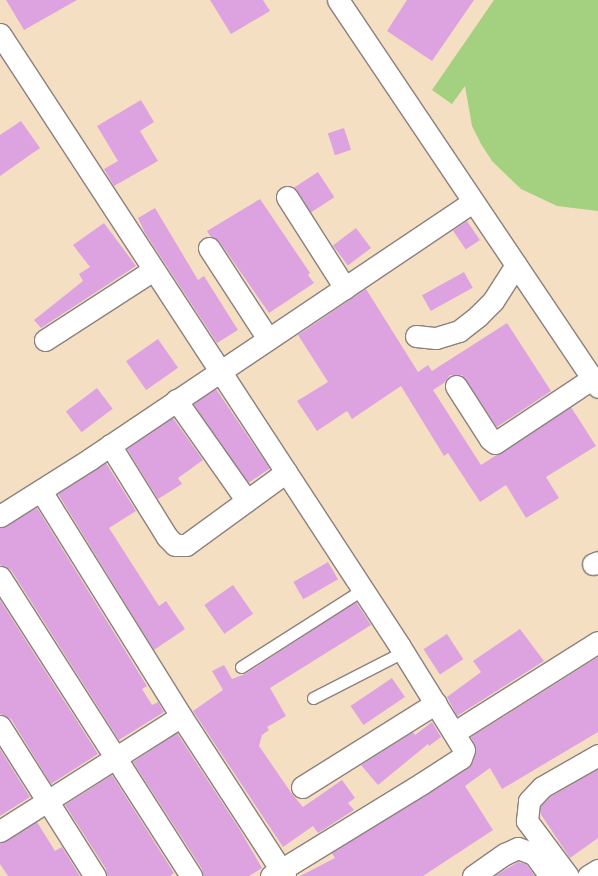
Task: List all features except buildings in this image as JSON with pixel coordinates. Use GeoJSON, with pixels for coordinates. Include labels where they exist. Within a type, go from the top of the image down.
{"type":"FeatureCollection","features":[{"type":"Feature","properties":{"kind":"street"},"geometry":{"type":"LineString","coordinates":[[338,0],[595,383],[496,443],[490,439],[456,386]]}},
{"type":"Feature","properties":{"kind":"street"},"geometry":{"type":"LineString","coordinates":[[0,34],[455,732],[464,750],[461,758],[279,874],[41,491]]}},
{"type":"Feature","properties":{"kind":"street"},"geometry":{"type":"LineString","coordinates":[[287,197],[345,288]]}},
{"type":"Feature","properties":{"kind":"street"},"geometry":{"type":"LineString","coordinates":[[0,516],[41,491],[219,370],[473,202]]}},
{"type":"Feature","properties":{"kind":"street"},"geometry":{"type":"LineString","coordinates":[[209,248],[268,339]]}},
{"type":"Feature","properties":{"kind":"street"},"geometry":{"type":"LineString","coordinates":[[416,336],[436,338],[459,330],[478,316],[493,301],[516,266]]}},
{"type":"Feature","properties":{"kind":"street"},"geometry":{"type":"LineString","coordinates":[[45,340],[153,270]]}},
{"type":"Feature","properties":{"kind":"street"},"geometry":{"type":"LineString","coordinates":[[176,400],[247,501]]}},
{"type":"Feature","properties":{"kind":"street"},"geometry":{"type":"LineString","coordinates":[[110,445],[167,537],[175,545],[186,546],[286,472]]}},
{"type":"Feature","properties":{"kind":"street"},"geometry":{"type":"LineString","coordinates":[[0,577],[115,760],[191,876]]}},
{"type":"Feature","properties":{"kind":"street"},"geometry":{"type":"LineString","coordinates":[[455,732],[598,642]]}},
{"type":"Feature","properties":{"kind":"street"},"geometry":{"type":"LineString","coordinates":[[302,787],[436,703]]}},
{"type":"Feature","properties":{"kind":"street"},"geometry":{"type":"LineString","coordinates":[[0,831],[115,760],[181,716]]}},
{"type":"Feature","properties":{"kind":"street"},"geometry":{"type":"LineString","coordinates":[[0,726],[95,876]]}},
{"type":"Feature","properties":{"kind":"street"},"geometry":{"type":"LineString","coordinates":[[568,876],[527,821],[528,801],[542,787],[598,755]]}},
{"type":"Feature","properties":{"kind":"street"},"geometry":{"type":"LineString","coordinates":[[473,876],[505,854],[518,848],[534,854],[550,876]]}},
{"type":"Feature","properties":{"kind":"street"},"geometry":{"type":"LineString","coordinates":[[588,876],[598,870]]}},
{"type":"Feature","properties":{"kind":"lane"},"geometry":{"type":"LineString","coordinates":[[240,667],[362,590]]}},
{"type":"Feature","properties":{"kind":"lane"},"geometry":{"type":"LineString","coordinates":[[313,698],[403,652]]}},
{"type":"Feature","properties":{"kind":"green space"},"geometry":{"type":"Polygon","coordinates":[[[494,0],[598,0],[598,211],[557,206],[521,189],[492,161],[481,144],[472,126],[465,86],[452,104],[432,90],[494,0]]]}}]}
